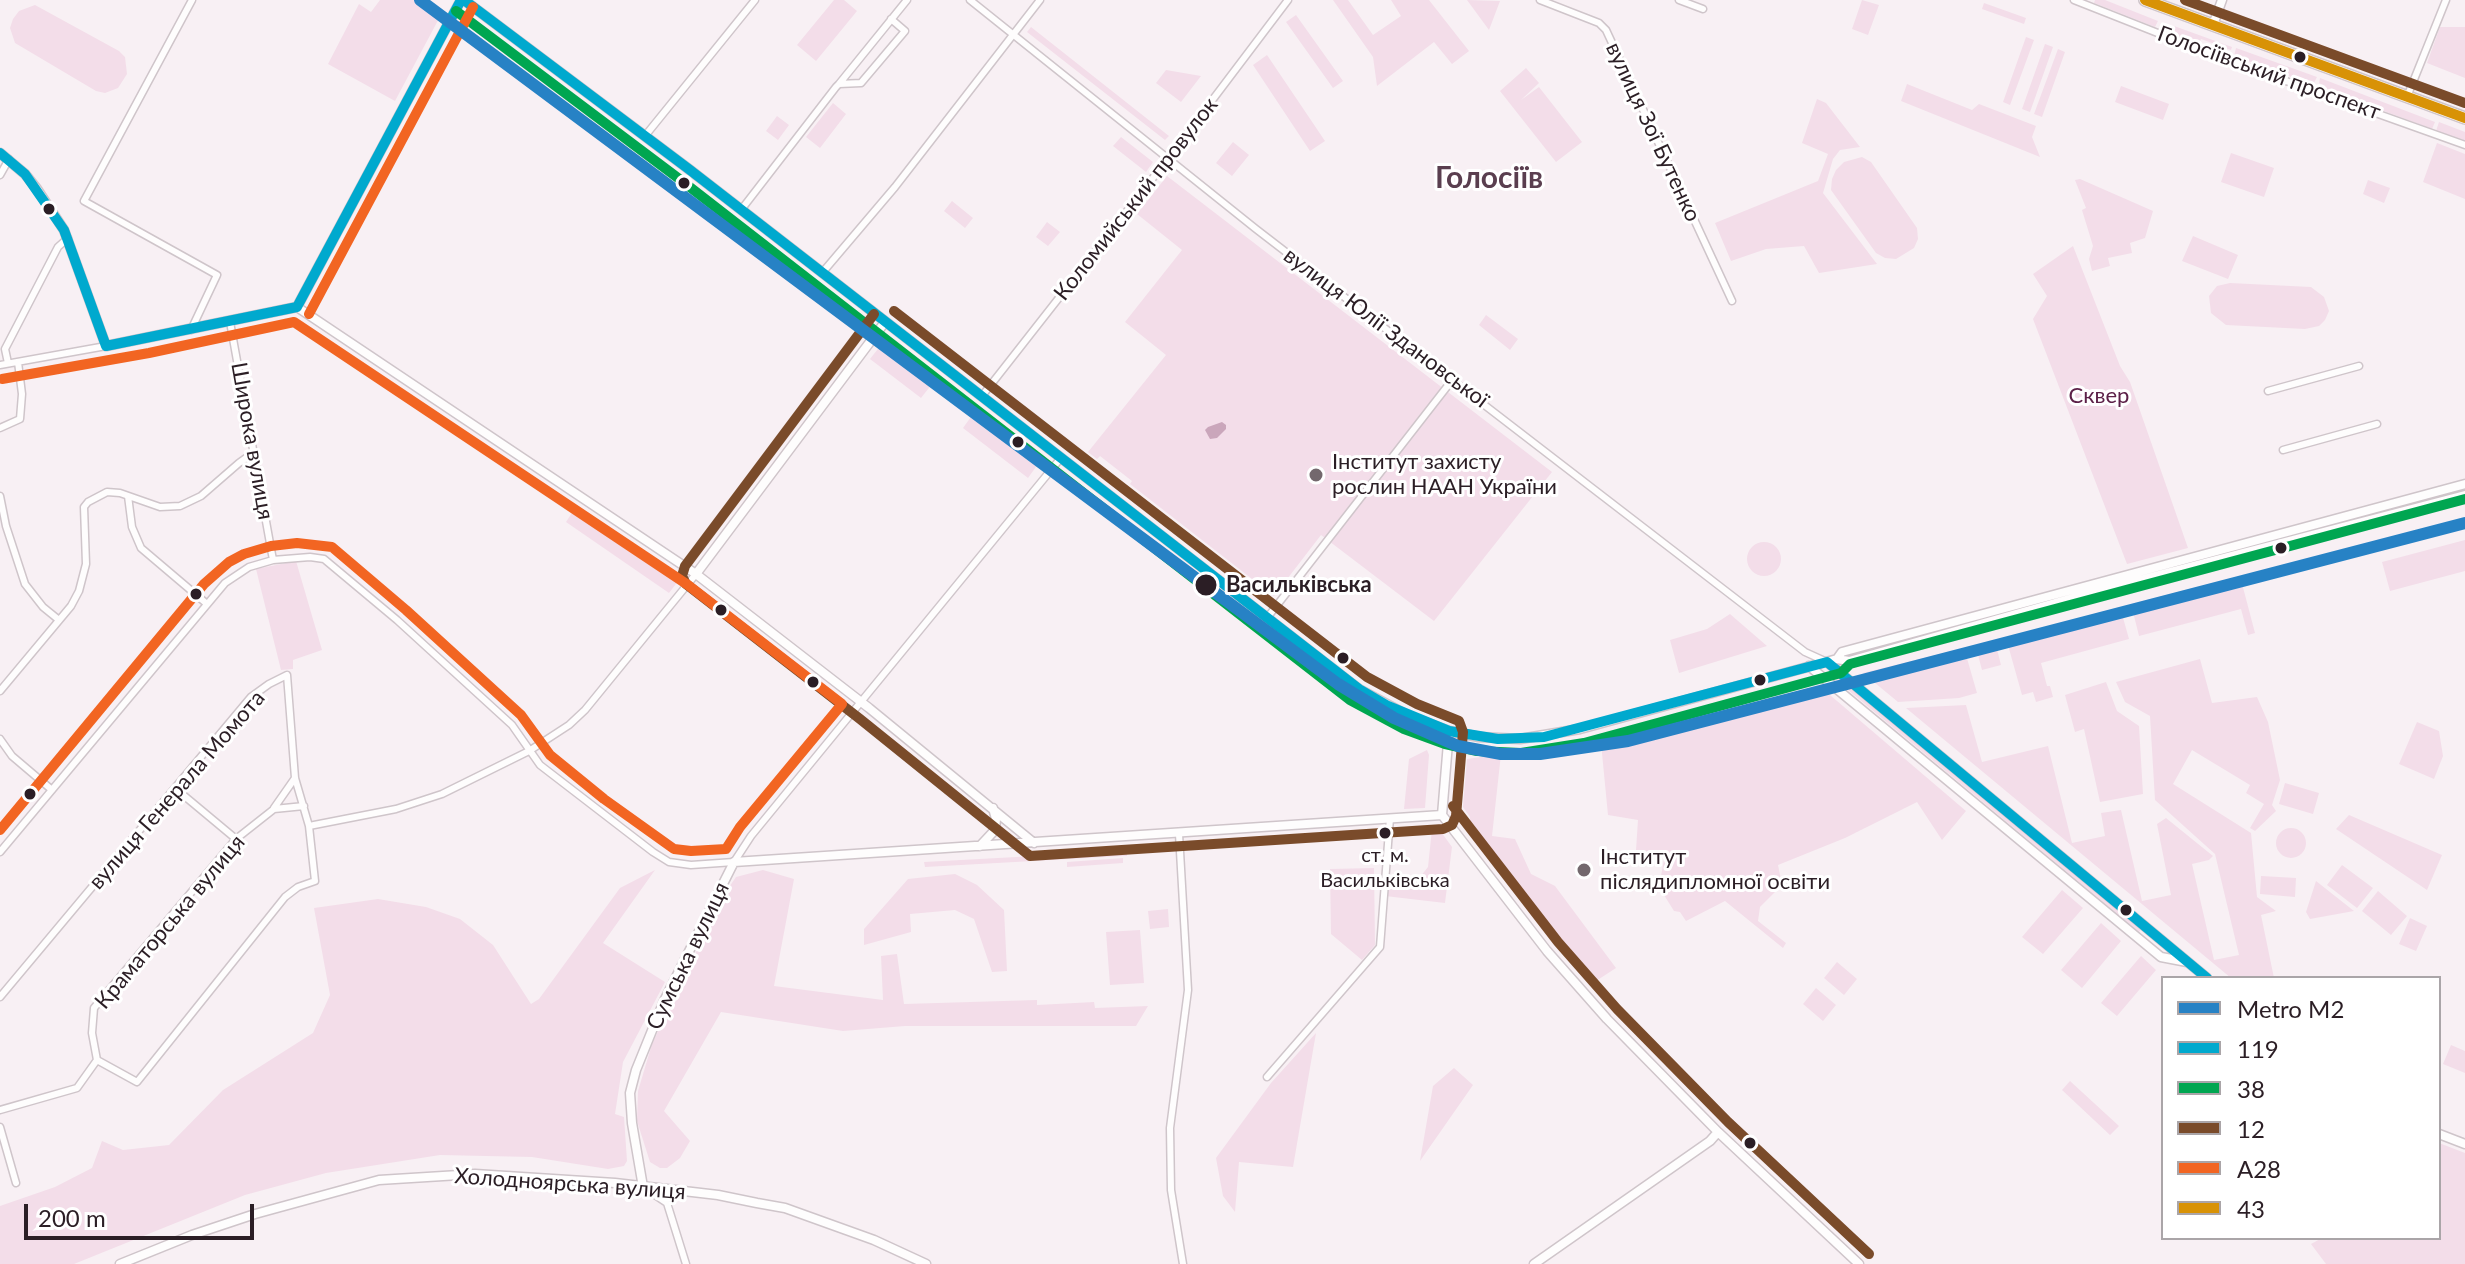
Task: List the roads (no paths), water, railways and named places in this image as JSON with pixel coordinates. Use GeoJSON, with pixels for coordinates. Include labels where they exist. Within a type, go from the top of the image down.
{"type":"FeatureCollection","features":[{"type":"Feature","properties":{"kind":"highway","name":"Голосіївський проспект"},"geometry":{"type":"LineString","coordinates":[[2145,0],[2465,118]]}},
{"type":"Feature","properties":{"kind":"main road"},"geometry":{"type":"LineString","coordinates":[[297,307],[462,0],[645,136],[1359,689],[1400,711],[1449,731],[1498,739],[1544,737],[1837,659],[1849,661],[2101,590],[2465,495]]}},
{"type":"Feature","properties":{"kind":"main road"},"geometry":{"type":"LineString","coordinates":[[2213,25],[2222,0]]}},
{"type":"Feature","properties":{"kind":"main road"},"geometry":{"type":"LineString","coordinates":[[0,153],[37,189],[68,238],[106,346],[297,307],[696,574],[862,702],[1034,843]]}},
{"type":"Feature","properties":{"kind":"main road"},"geometry":{"type":"LineString","coordinates":[[696,574],[885,322]]}},
{"type":"Feature","properties":{"kind":"main road"},"geometry":{"type":"LineString","coordinates":[[1837,659],[1842,652],[2465,484]]}},
{"type":"Feature","properties":{"kind":"main road","name":"вулиця Юлії Здановської"},"geometry":{"type":"LineString","coordinates":[[1827,662],[2205,976]]}},
{"type":"Feature","properties":{"kind":"main road","name":"вулиця Юлії Здановської"},"geometry":{"type":"LineString","coordinates":[[1809,666],[2161,957],[2188,962]]}},
{"type":"Feature","properties":{"kind":"main road"},"geometry":{"type":"LineString","coordinates":[[1449,731],[1442,815],[1577,986],[1718,1132],[1859,1264]]}},
{"type":"Feature","properties":{"kind":"main road"},"geometry":{"type":"LineString","coordinates":[[980,846],[995,830],[993,808]]}},
{"type":"Feature","properties":{"kind":"main road"},"geometry":{"type":"LineString","coordinates":[[734,862],[1442,815]]}},
{"type":"Feature","properties":{"kind":"main road","name":"Сумська вулиця"},"geometry":{"type":"LineString","coordinates":[[643,1187],[630,1093],[636,1070],[664,1001],[734,862]]}},
{"type":"Feature","properties":{"kind":"main road"},"geometry":{"type":"LineString","coordinates":[[1534,1264],[1710,1141],[1718,1132]]}},
{"type":"Feature","properties":{"kind":"main road"},"geometry":{"type":"LineString","coordinates":[[2441,1135],[2465,1144]]}},
{"type":"Feature","properties":{"kind":"main road","name":"Холодноярська вулиця"},"geometry":{"type":"LineString","coordinates":[[120,1264],[255,1214],[379,1180],[422,1175],[487,1174],[718,1195],[785,1208],[874,1240],[926,1264]]}},
{"type":"Feature","properties":{"kind":"street"},"geometry":{"type":"LineString","coordinates":[[191,330],[217,275],[84,201],[192,0]]}},
{"type":"Feature","properties":{"kind":"street"},"geometry":{"type":"LineString","coordinates":[[645,136],[755,0]]}},
{"type":"Feature","properties":{"kind":"street"},"geometry":{"type":"LineString","coordinates":[[741,210],[907,0]]}},
{"type":"Feature","properties":{"kind":"street","name":"вулиця Юлії Здановської"},"geometry":{"type":"LineString","coordinates":[[970,0],[1167,160],[1805,652],[1827,662]]}},
{"type":"Feature","properties":{"kind":"street"},"geometry":{"type":"LineString","coordinates":[[822,273],[895,187],[1040,0]]}},
{"type":"Feature","properties":{"kind":"street","name":"Коломийський провулок"},"geometry":{"type":"LineString","coordinates":[[982,396],[1288,0]]}},
{"type":"Feature","properties":{"kind":"street","name":"вулиця Зої Бутенко"},"geometry":{"type":"LineString","coordinates":[[1540,0],[1599,23],[1606,30],[1732,301]]}},
{"type":"Feature","properties":{"kind":"street"},"geometry":{"type":"LineString","coordinates":[[1679,0],[1703,9]]}},
{"type":"Feature","properties":{"kind":"street","name":"Голосіївський проспект"},"geometry":{"type":"LineString","coordinates":[[2074,0],[2216,56],[2465,145]]}},
{"type":"Feature","properties":{"kind":"street"},"geometry":{"type":"LineString","coordinates":[[2407,97],[2436,18],[2446,0]]}},
{"type":"Feature","properties":{"kind":"street"},"geometry":{"type":"LineString","coordinates":[[839,84],[861,83],[905,31],[891,19]]}},
{"type":"Feature","properties":{"kind":"street"},"geometry":{"type":"LineString","coordinates":[[0,175],[9,159]]}},
{"type":"Feature","properties":{"kind":"street"},"geometry":{"type":"LineString","coordinates":[[68,238],[58,247],[2,348],[4,364],[106,346]]}},
{"type":"Feature","properties":{"kind":"street","name":"Широка вулиця"},"geometry":{"type":"LineString","coordinates":[[230,322],[273,560]]}},
{"type":"Feature","properties":{"kind":"street"},"geometry":{"type":"LineString","coordinates":[[0,428],[20,419],[22,394],[18,362]]}},
{"type":"Feature","properties":{"kind":"street"},"geometry":{"type":"LineString","coordinates":[[2268,391],[2359,366]]}},
{"type":"Feature","properties":{"kind":"street"},"geometry":{"type":"LineString","coordinates":[[1267,618],[1453,379]]}},
{"type":"Feature","properties":{"kind":"street"},"geometry":{"type":"LineString","coordinates":[[2283,450],[2377,424]]}},
{"type":"Feature","properties":{"kind":"street"},"geometry":{"type":"LineString","coordinates":[[0,691],[71,606],[86,564],[84,507],[107,492],[160,507],[189,503],[253,453]]}},
{"type":"Feature","properties":{"kind":"street","name":"Сумська вулиця"},"geometry":{"type":"LineString","coordinates":[[734,862],[751,836],[1060,459]]}},
{"type":"Feature","properties":{"kind":"street"},"geometry":{"type":"LineString","coordinates":[[0,496],[6,526],[25,584],[43,607],[59,620]]}},
{"type":"Feature","properties":{"kind":"street"},"geometry":{"type":"LineString","coordinates":[[128,496],[132,527],[141,548],[207,604]]}},
{"type":"Feature","properties":{"kind":"street"},"geometry":{"type":"LineString","coordinates":[[0,852],[207,604],[236,574],[273,560],[297,557],[324,559],[397,620],[512,725],[540,765],[669,862],[691,865],[734,862]]}},
{"type":"Feature","properties":{"kind":"street"},"geometry":{"type":"LineString","coordinates":[[309,826],[396,809],[442,794],[529,751],[569,725],[585,710],[696,574]]}},
{"type":"Feature","properties":{"kind":"street"},"geometry":{"type":"LineString","coordinates":[[1805,652],[1809,666]]}},
{"type":"Feature","properties":{"kind":"street","name":"вулиця Генерала Момота"},"geometry":{"type":"LineString","coordinates":[[0,997],[251,697],[287,675],[295,778],[309,826],[315,881],[298,887],[285,897],[137,1082],[97,1060]]}},
{"type":"Feature","properties":{"kind":"street"},"geometry":{"type":"LineString","coordinates":[[0,739],[12,756],[52,790]]}},
{"type":"Feature","properties":{"kind":"street"},"geometry":{"type":"LineString","coordinates":[[274,809],[295,778]]}},
{"type":"Feature","properties":{"kind":"street"},"geometry":{"type":"LineString","coordinates":[[176,789],[236,839]]}},
{"type":"Feature","properties":{"kind":"street"},"geometry":{"type":"LineString","coordinates":[[274,809],[304,806]]}},
{"type":"Feature","properties":{"kind":"street","name":"Краматорська вулиця"},"geometry":{"type":"LineString","coordinates":[[97,1060],[92,1033],[94,1008],[236,839],[274,809]]}},
{"type":"Feature","properties":{"kind":"street"},"geometry":{"type":"LineString","coordinates":[[1267,1077],[1380,947],[1390,818]]}},
{"type":"Feature","properties":{"kind":"street"},"geometry":{"type":"LineString","coordinates":[[1179,834],[1188,990],[1170,1128],[1171,1190],[1183,1264]]}},
{"type":"Feature","properties":{"kind":"street"},"geometry":{"type":"LineString","coordinates":[[0,1110],[77,1088],[97,1060]]}},
{"type":"Feature","properties":{"kind":"street"},"geometry":{"type":"LineString","coordinates":[[0,1127],[16,1183]]}},
{"type":"Feature","properties":{"kind":"street"},"geometry":{"type":"LineString","coordinates":[[643,1187],[667,1203],[686,1264]]}},
{"type":"Feature","properties":{"kind":"metro line","name":"M2"},"geometry":{"type":"LineString","coordinates":[[420,0],[1338,684],[1394,718],[1458,746],[1501,754],[1540,754],[1628,741],[2465,523]]}},
{"type":"Feature","properties":{"kind":"place","name":"Інститут захисту рослин НААН України"},"geometry":{"type":"Point","coordinates":[1316,475]}},
{"type":"Feature","properties":{"kind":"place","name":"Васильківська"},"geometry":{"type":"Point","coordinates":[1206,585]}},
{"type":"Feature","properties":{"kind":"place","name":"ст. м. Васильківська"},"geometry":{"type":"Point","coordinates":[1385,833]}},
{"type":"Feature","properties":{"kind":"place","name":"Інститут післядипломної освіти"},"geometry":{"type":"Point","coordinates":[1584,870]}},
{"type":"Feature","properties":{"kind":"district","name":"Голосіїв"},"geometry":{"type":"Point","coordinates":[1489,178]}},
{"type":"Feature","properties":{"kind":"park label","name":"Сквер"},"geometry":{"type":"Point","coordinates":[2099,396]}}]}
